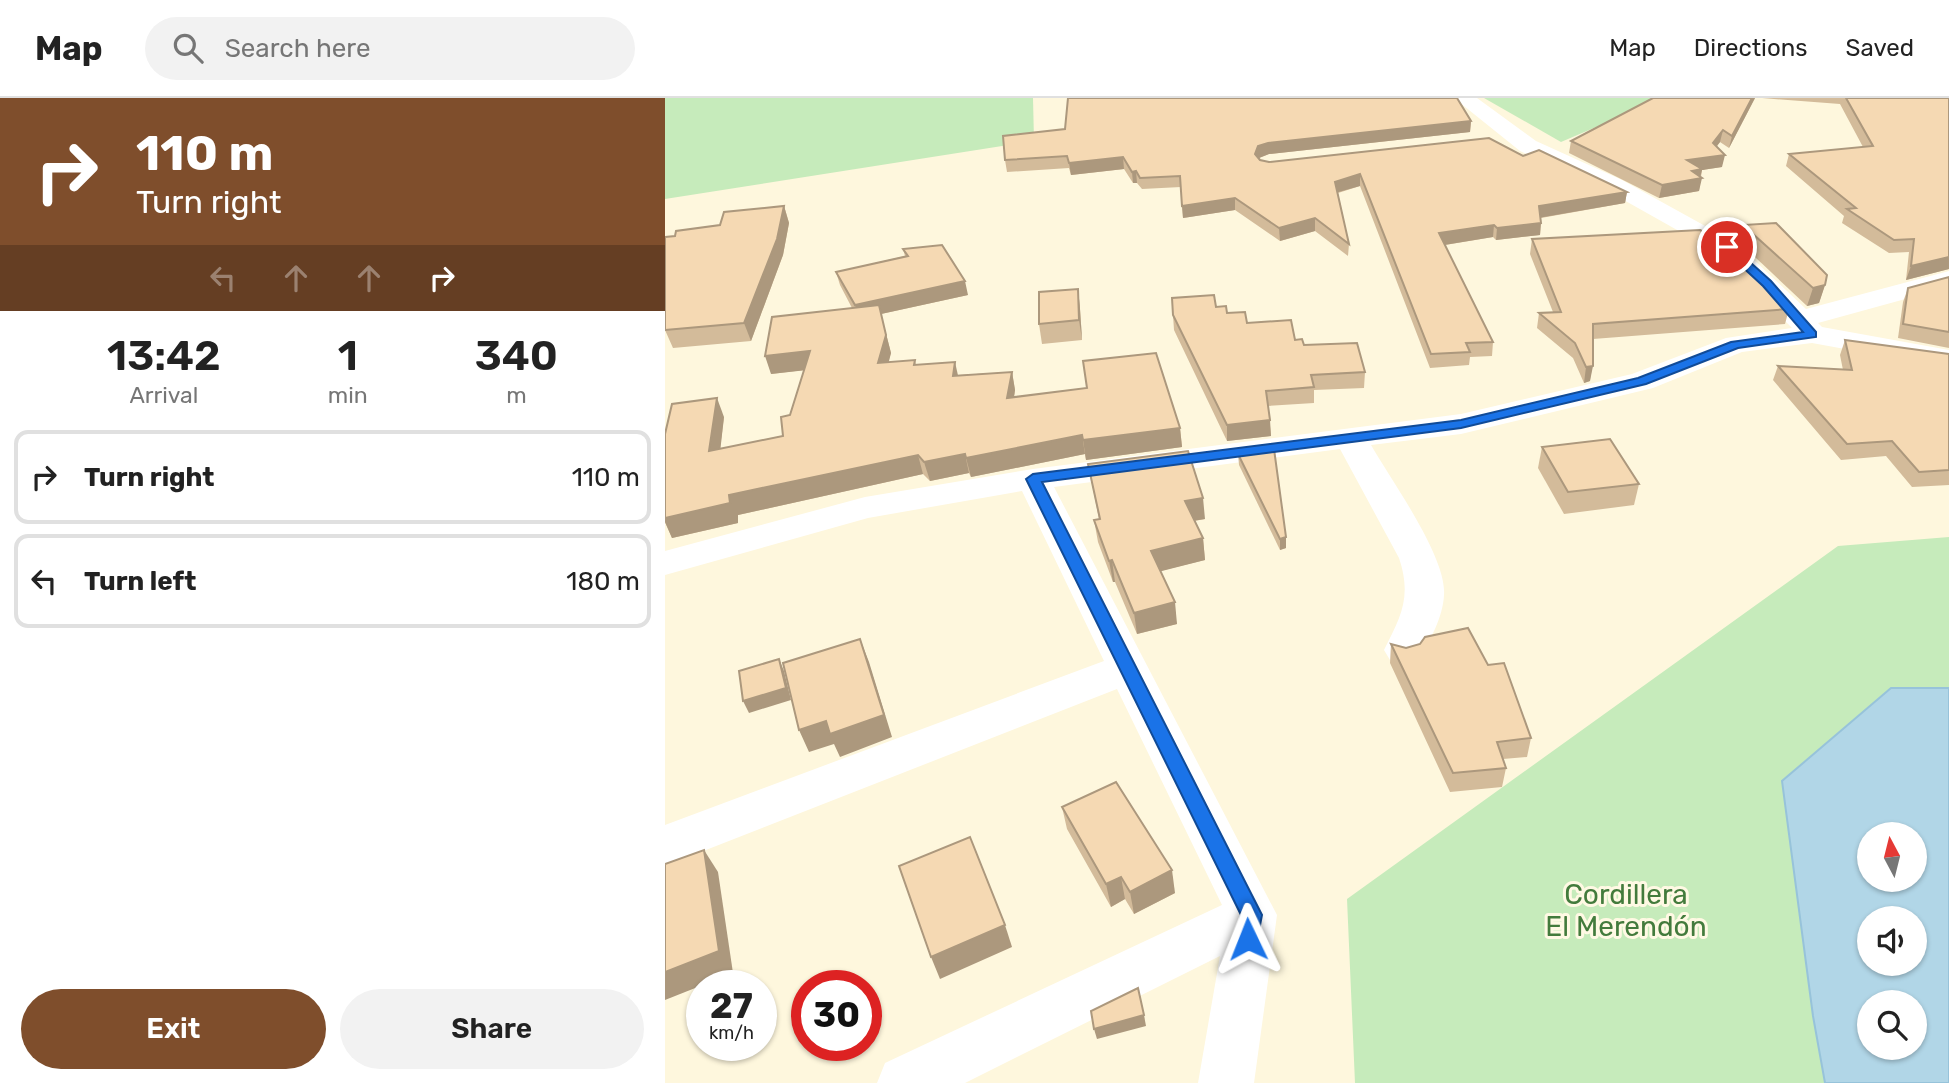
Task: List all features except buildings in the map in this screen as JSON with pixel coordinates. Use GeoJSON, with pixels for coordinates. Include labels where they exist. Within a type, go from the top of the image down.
{"type":"FeatureCollection","features":[{"type":"Feature","properties":{"kind":"street"},"geometry":{"type":"LineString","coordinates":[[1464,98],[1528,146],[1614,185],[1727,247],[1767,283],[1806,327],[1949,359]]}},
{"type":"Feature","properties":{"kind":"street"},"geometry":{"type":"LineString","coordinates":[[1486,140],[1514,137]]}},
{"type":"Feature","properties":{"kind":"street"},"geometry":{"type":"LineString","coordinates":[[665,563],[865,508],[1033,479],[1461,424],[1524,411],[1642,381],[1735,344],[1806,327],[1949,278]]}},
{"type":"Feature","properties":{"kind":"street"},"geometry":{"type":"LineString","coordinates":[[1350,438],[1418,558],[1427,579],[1424,607],[1404,650]]}},
{"type":"Feature","properties":{"kind":"street"},"geometry":{"type":"LineString","coordinates":[[1033,479],[1252,915],[1226,1083]]}},
{"type":"Feature","properties":{"kind":"street"},"geometry":{"type":"LineString","coordinates":[[665,846],[1128,668]]}},
{"type":"Feature","properties":{"kind":"street"},"geometry":{"type":"LineString","coordinates":[[905,1083],[1252,915]]}},
{"type":"Feature","properties":{"kind":"green space"},"geometry":{"type":"Polygon","coordinates":[[[665,98],[1033,98],[1034,141],[665,199],[665,98]]]}},
{"type":"Feature","properties":{"kind":"green space"},"geometry":{"type":"Polygon","coordinates":[[[1484,98],[1664,98],[1561,142],[1484,98]]]}},
{"type":"Feature","properties":{"kind":"green space","name":"Cordillera El Merendón"},"geometry":{"type":"Polygon","coordinates":[[[1949,537],[1949,688],[1891,688],[1782,781],[1813,1016],[1825,1083],[1355,1083],[1347,899],[1838,546],[1949,537]]]}},
{"type":"Feature","properties":{"kind":"water"},"geometry":{"type":"Polygon","coordinates":[[[1891,688],[1949,688],[1949,1083],[1825,1083],[1813,1016],[1782,781],[1891,688]]]}},
{"type":"Feature","properties":{"kind":"route"},"geometry":{"type":"LineString","coordinates":[[1248,939],[1252,915],[1033,479],[1461,424],[1642,381],[1735,344],[1812,334],[1767,283],[1727,247]]}}]}
